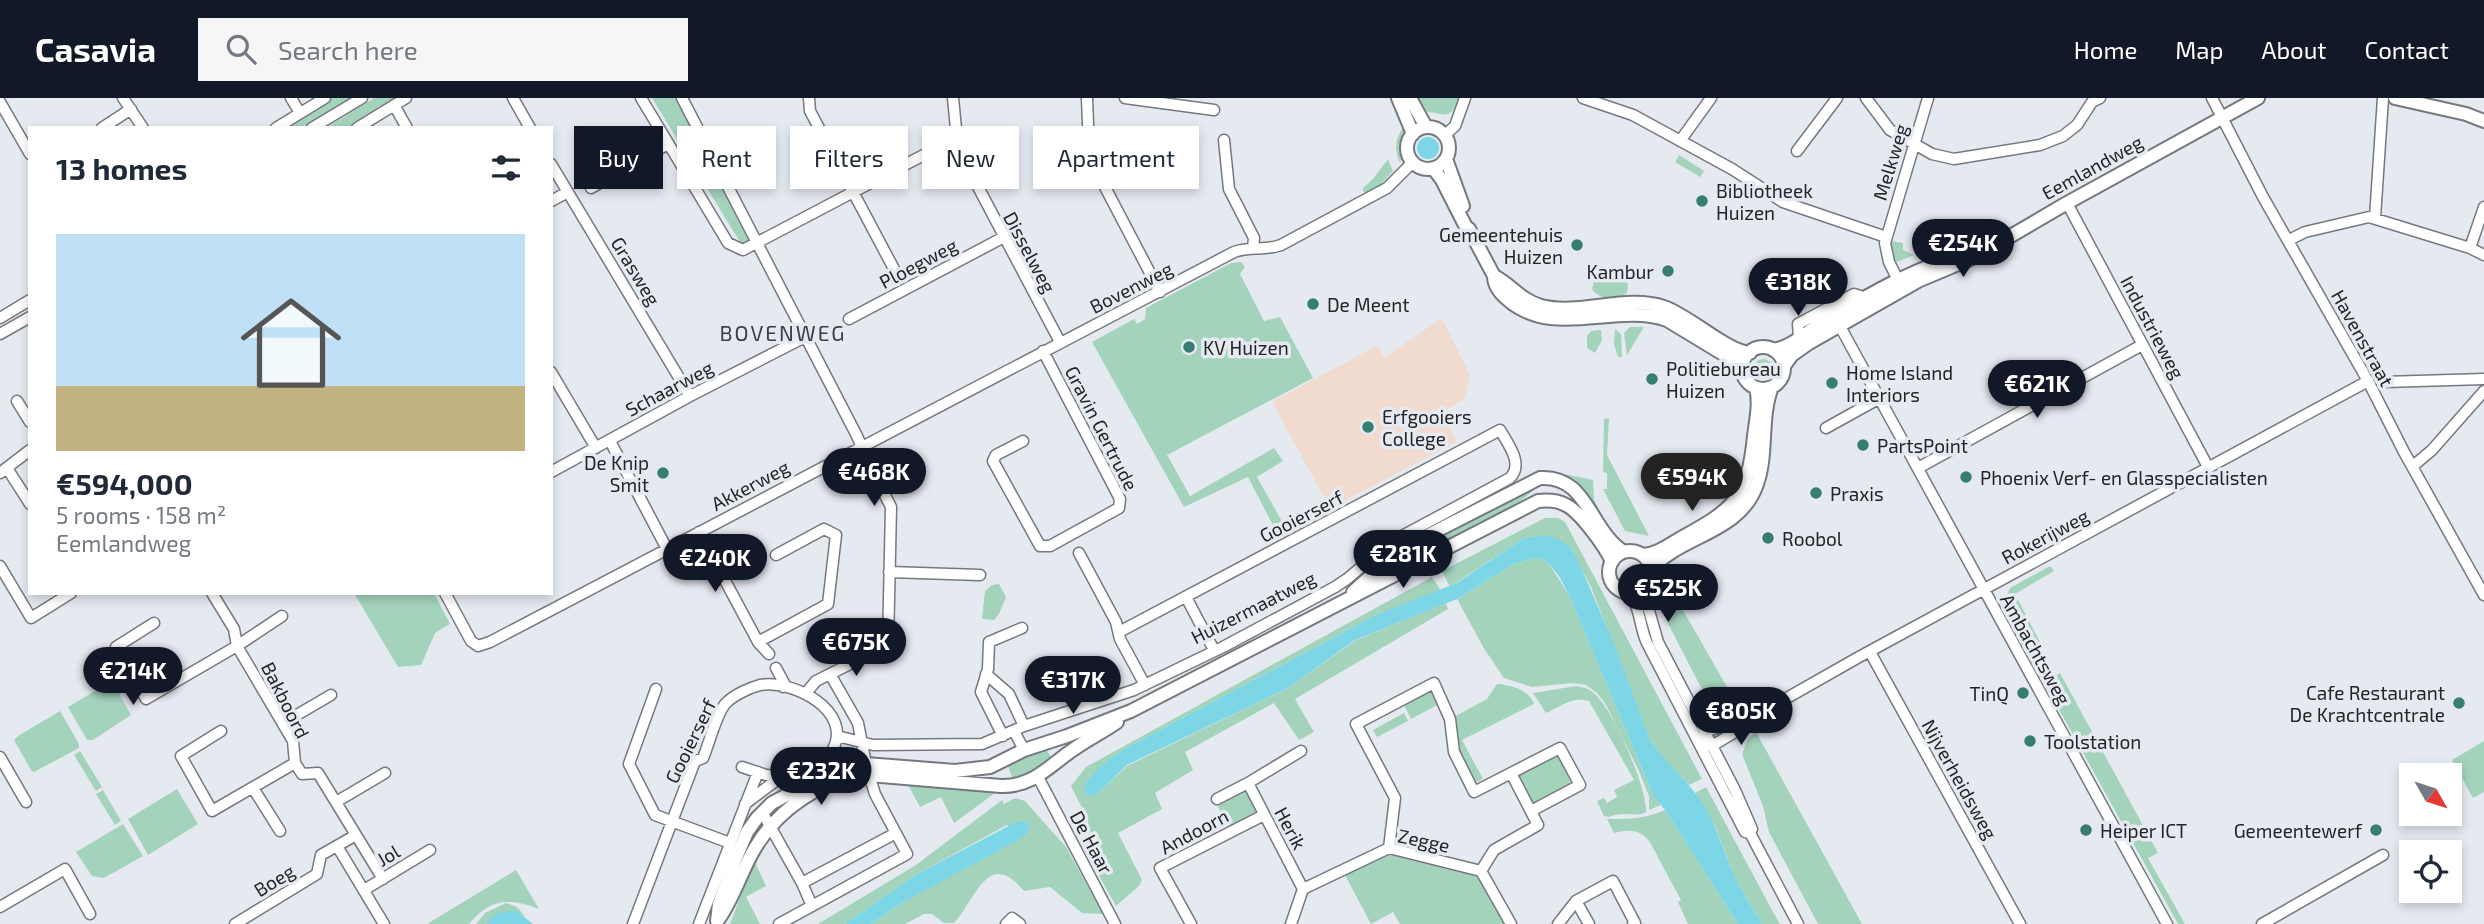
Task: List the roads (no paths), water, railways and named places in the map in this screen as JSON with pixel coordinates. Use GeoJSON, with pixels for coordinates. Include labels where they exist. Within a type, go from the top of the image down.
{"type":"FeatureCollection","features":[{"type":"Feature","properties":{"kind":"main road"},"geometry":{"type":"LineString","coordinates":[[1398,98],[1413,134],[1408,150],[1413,162],[1422,168],[1433,168],[1446,159]]}},
{"type":"Feature","properties":{"kind":"main road"},"geometry":{"type":"LineString","coordinates":[[1410,98],[1426,127]]}},
{"type":"Feature","properties":{"kind":"main road","name":"Eemlandweg"},"geometry":{"type":"LineString","coordinates":[[1784,366],[1794,353],[1867,298],[1980,253],[2258,98]]}},
{"type":"Feature","properties":{"kind":"main road"},"geometry":{"type":"LineString","coordinates":[[2395,98],[2466,114],[2484,121]]}},
{"type":"Feature","properties":{"kind":"main road"},"geometry":{"type":"LineString","coordinates":[[1413,134],[1426,127],[1435,128],[1445,135],[1449,148],[1446,159],[1471,225],[1469,229]]}},
{"type":"Feature","properties":{"kind":"main road"},"geometry":{"type":"LineString","coordinates":[[1433,168],[1469,229],[1494,276],[1494,281],[1514,305],[1533,316],[1558,319],[1650,315],[1667,320],[1743,366]]}},
{"type":"Feature","properties":{"kind":"main road"},"geometry":{"type":"LineString","coordinates":[[1494,276],[1524,299],[1548,307],[1643,303],[1662,306],[1738,350],[1750,353]]}},
{"type":"Feature","properties":{"kind":"main road","name":"Eemlandweg"},"geometry":{"type":"LineString","coordinates":[[1773,350],[1787,346],[1799,337],[1837,321],[1860,314],[1901,285]]}},
{"type":"Feature","properties":{"kind":"main road"},"geometry":{"type":"LineString","coordinates":[[1643,555],[1655,552],[1717,518],[1739,495],[1751,463],[1758,400],[1756,388],[1746,379],[1743,366],[1750,353],[1761,348],[1773,350],[1784,366],[1781,379],[1772,387],[1756,388]]}},
{"type":"Feature","properties":{"kind":"main road"},"geometry":{"type":"LineString","coordinates":[[1650,570],[1671,554],[1728,523],[1751,498],[1760,474],[1772,387]]}},
{"type":"Feature","properties":{"kind":"main road","name":"Huizermaatweg"},"geometry":{"type":"LineString","coordinates":[[716,923],[719,904],[747,832],[772,803],[837,768],[1010,786],[1038,777],[1131,711],[1345,599],[1394,555],[1416,541],[1536,479],[1550,477],[1564,481],[1579,494],[1593,517],[1624,552]]}},
{"type":"Feature","properties":{"kind":"main road","name":"Huizermaatweg"},"geometry":{"type":"LineString","coordinates":[[1345,599],[1358,596],[1534,502],[1555,501],[1573,510],[1612,562]]}},
{"type":"Feature","properties":{"kind":"main road"},"geometry":{"type":"LineString","coordinates":[[1624,552],[1643,555],[1650,570],[1645,586],[1628,592],[1618,589],[1611,582],[1609,572],[1612,562],[1624,552]]}},
{"type":"Feature","properties":{"kind":"main road","name":"Huizermaatweg"},"geometry":{"type":"LineString","coordinates":[[716,923],[727,907],[754,849],[769,827],[802,799],[825,786],[867,770],[978,769],[1131,711]]}},
{"type":"Feature","properties":{"kind":"main road"},"geometry":{"type":"LineString","coordinates":[[1048,742],[1058,763]]}},
{"type":"Feature","properties":{"kind":"main road"},"geometry":{"type":"LineString","coordinates":[[999,762],[1010,786]]}},
{"type":"Feature","properties":{"kind":"street"},"geometry":{"type":"LineString","coordinates":[[124,98],[142,126]]}},
{"type":"Feature","properties":{"kind":"street"},"geometry":{"type":"LineString","coordinates":[[291,98],[300,113]]}},
{"type":"Feature","properties":{"kind":"street"},"geometry":{"type":"LineString","coordinates":[[279,126],[325,98]]}},
{"type":"Feature","properties":{"kind":"street"},"geometry":{"type":"LineString","coordinates":[[315,126],[362,98]]}},
{"type":"Feature","properties":{"kind":"street"},"geometry":{"type":"LineString","coordinates":[[360,126],[406,98]]}},
{"type":"Feature","properties":{"kind":"street"},"geometry":{"type":"LineString","coordinates":[[513,98],[529,126]]}},
{"type":"Feature","properties":{"kind":"street"},"geometry":{"type":"LineString","coordinates":[[641,98],[728,243],[743,250],[922,156]]}},
{"type":"Feature","properties":{"kind":"street"},"geometry":{"type":"LineString","coordinates":[[682,98],[891,507],[888,645],[812,684],[806,693],[820,703],[833,719],[837,736],[832,751],[813,766],[782,776],[745,804]]}},
{"type":"Feature","properties":{"kind":"street"},"geometry":{"type":"LineString","coordinates":[[809,98],[810,111],[894,269]]}},
{"type":"Feature","properties":{"kind":"street","name":"Disselweg"},"geometry":{"type":"LineString","coordinates":[[953,98],[955,126]]}},
{"type":"Feature","properties":{"kind":"street"},"geometry":{"type":"LineString","coordinates":[[1087,98],[1089,150],[1095,168],[1160,292]]}},
{"type":"Feature","properties":{"kind":"street"},"geometry":{"type":"LineString","coordinates":[[1125,98],[1214,110]]}},
{"type":"Feature","properties":{"kind":"street"},"geometry":{"type":"LineString","coordinates":[[1445,135],[1455,126],[1465,98]]}},
{"type":"Feature","properties":{"kind":"street"},"geometry":{"type":"LineString","coordinates":[[1583,98],[1629,113],[1732,169],[1783,202],[1886,237],[1887,257],[1901,285]]}},
{"type":"Feature","properties":{"kind":"street"},"geometry":{"type":"LineString","coordinates":[[1680,141],[1711,98]]}},
{"type":"Feature","properties":{"kind":"street"},"geometry":{"type":"LineString","coordinates":[[1797,151],[1837,98]]}},
{"type":"Feature","properties":{"kind":"street"},"geometry":{"type":"LineString","coordinates":[[1866,98],[1890,130],[1932,154],[1954,159],[2040,145],[2077,125],[2092,102],[2099,98]]}},
{"type":"Feature","properties":{"kind":"street","name":"Melkweg"},"geometry":{"type":"LineString","coordinates":[[1886,237],[1928,98]]}},
{"type":"Feature","properties":{"kind":"street","name":"Havenstraat"},"geometry":{"type":"LineString","coordinates":[[2212,98],[2263,197],[2368,381],[2484,595]]}},
{"type":"Feature","properties":{"kind":"street"},"geometry":{"type":"LineString","coordinates":[[2375,218],[2384,98]]}},
{"type":"Feature","properties":{"kind":"street"},"geometry":{"type":"LineString","coordinates":[[0,102],[28,151]]}},
{"type":"Feature","properties":{"kind":"street"},"geometry":{"type":"LineString","coordinates":[[394,105],[406,126]]}},
{"type":"Feature","properties":{"kind":"street"},"geometry":{"type":"LineString","coordinates":[[105,126],[131,109]]}},
{"type":"Feature","properties":{"kind":"street"},"geometry":{"type":"LineString","coordinates":[[1224,141],[1228,189],[1254,238],[1254,248]]}},
{"type":"Feature","properties":{"kind":"street"},"geometry":{"type":"LineString","coordinates":[[663,147],[668,144]]}},
{"type":"Feature","properties":{"kind":"street","name":"Bovenweg"},"geometry":{"type":"LineString","coordinates":[[861,446],[1234,252],[1275,247],[1297,237],[1387,188],[1413,162]]}},
{"type":"Feature","properties":{"kind":"street","name":"Grasweg"},"geometry":{"type":"LineString","coordinates":[[553,167],[690,396]]}},
{"type":"Feature","properties":{"kind":"street","name":"Disselweg"},"geometry":{"type":"LineString","coordinates":[[977,189],[1059,342]]}},
{"type":"Feature","properties":{"kind":"street"},"geometry":{"type":"LineString","coordinates":[[553,200],[568,192]]}},
{"type":"Feature","properties":{"kind":"street","name":"Industrieweg"},"geometry":{"type":"LineString","coordinates":[[2067,203],[2208,467]]}},
{"type":"Feature","properties":{"kind":"street"},"geometry":{"type":"LineString","coordinates":[[2470,248],[2484,207]]}},
{"type":"Feature","properties":{"kind":"street"},"geometry":{"type":"LineString","coordinates":[[2289,240],[2305,232],[2369,217],[2470,248],[2484,255]]}},
{"type":"Feature","properties":{"kind":"street","name":"Ploegweg"},"geometry":{"type":"LineString","coordinates":[[849,319],[1003,237]]}},
{"type":"Feature","properties":{"kind":"street"},"geometry":{"type":"LineString","coordinates":[[1799,337],[1798,324],[1854,294],[1867,298],[1860,314]]}},
{"type":"Feature","properties":{"kind":"street"},"geometry":{"type":"LineString","coordinates":[[0,318],[28,301]]}},
{"type":"Feature","properties":{"kind":"street"},"geometry":{"type":"LineString","coordinates":[[0,334],[28,318]]}},
{"type":"Feature","properties":{"kind":"street","name":"Ambachtsweg"},"geometry":{"type":"LineString","coordinates":[[1837,321],[2167,924]]}},
{"type":"Feature","properties":{"kind":"street","name":"Schaarweg"},"geometry":{"type":"LineString","coordinates":[[553,471],[805,337]]}},
{"type":"Feature","properties":{"kind":"street"},"geometry":{"type":"LineString","coordinates":[[1918,468],[2142,345]]}},
{"type":"Feature","properties":{"kind":"street","name":"Gravin Gertrude"},"geometry":{"type":"LineString","coordinates":[[1023,440],[996,455],[993,461],[1040,546],[1050,546],[1119,508],[1120,499],[1043,351]]}},
{"type":"Feature","properties":{"kind":"street"},"geometry":{"type":"LineString","coordinates":[[553,375],[596,447]]}},
{"type":"Feature","properties":{"kind":"street"},"geometry":{"type":"LineString","coordinates":[[2384,382],[2484,379]]}},
{"type":"Feature","properties":{"kind":"street","name":"Rokerijweg"},"geometry":{"type":"LineString","coordinates":[[1712,746],[1740,729],[1741,724],[1983,589],[2368,381]]}},
{"type":"Feature","properties":{"kind":"street"},"geometry":{"type":"LineString","coordinates":[[2413,466],[2432,450],[2484,391]]}},
{"type":"Feature","properties":{"kind":"street"},"geometry":{"type":"LineString","coordinates":[[1826,428],[1880,398]]}},
{"type":"Feature","properties":{"kind":"street"},"geometry":{"type":"LineString","coordinates":[[17,401],[28,419]]}},
{"type":"Feature","properties":{"kind":"street","name":"Gooierserf"},"geometry":{"type":"LineString","coordinates":[[1119,632],[1500,430]]}},
{"type":"Feature","properties":{"kind":"street","name":"Huizermaatweg"},"geometry":{"type":"LineString","coordinates":[[837,736],[862,743],[988,743],[1019,728],[1055,718],[1145,685],[1342,583],[1391,542],[1510,478],[1516,472],[1517,463],[1500,430]]}},
{"type":"Feature","properties":{"kind":"street"},"geometry":{"type":"LineString","coordinates":[[610,441],[667,549]]}},
{"type":"Feature","properties":{"kind":"street","name":"Akkerweg"},"geometry":{"type":"LineString","coordinates":[[446,595],[471,641],[478,646],[861,446]]}},
{"type":"Feature","properties":{"kind":"street"},"geometry":{"type":"LineString","coordinates":[[28,452],[4,470],[28,501]]}},
{"type":"Feature","properties":{"kind":"street"},"geometry":{"type":"LineString","coordinates":[[758,642],[828,604],[835,535],[824,530],[776,555]]}},
{"type":"Feature","properties":{"kind":"street"},"geometry":{"type":"LineString","coordinates":[[699,532],[758,642],[769,653]]}},
{"type":"Feature","properties":{"kind":"street"},"geometry":{"type":"LineString","coordinates":[[1079,553],[1116,622],[1145,685]]}},
{"type":"Feature","properties":{"kind":"street"},"geometry":{"type":"LineString","coordinates":[[0,566],[31,618],[68,595]]}},
{"type":"Feature","properties":{"kind":"street"},"geometry":{"type":"LineString","coordinates":[[889,572],[980,575]]}},
{"type":"Feature","properties":{"kind":"street"},"geometry":{"type":"LineString","coordinates":[[1645,586],[1644,592],[1655,637],[1745,812],[1752,829],[1750,833],[1798,924]]}},
{"type":"Feature","properties":{"kind":"street"},"geometry":{"type":"LineString","coordinates":[[1628,592],[1640,615],[1647,643],[1745,832],[1750,833]]}},
{"type":"Feature","properties":{"kind":"street","name":"Bakboord"},"geometry":{"type":"LineString","coordinates":[[213,595],[234,629],[237,646],[293,741],[295,763],[302,774],[318,773],[383,879]]}},
{"type":"Feature","properties":{"kind":"street"},"geometry":{"type":"LineString","coordinates":[[1186,597],[1214,650]]}},
{"type":"Feature","properties":{"kind":"street"},"geometry":{"type":"LineString","coordinates":[[155,623],[116,647],[146,699],[237,646],[282,616]]}},
{"type":"Feature","properties":{"kind":"street"},"geometry":{"type":"LineString","coordinates":[[1003,736],[981,692],[987,670],[989,642],[1022,628]]}},
{"type":"Feature","properties":{"kind":"street","name":"Nijverheidsweg"},"geometry":{"type":"LineString","coordinates":[[1870,652],[2020,924]]}},
{"type":"Feature","properties":{"kind":"street"},"geometry":{"type":"LineString","coordinates":[[776,668],[784,683],[783,687]]}},
{"type":"Feature","properties":{"kind":"street"},"geometry":{"type":"LineString","coordinates":[[987,670],[1009,694],[1024,750]]}},
{"type":"Feature","properties":{"kind":"street"},"geometry":{"type":"LineString","coordinates":[[779,924],[907,854],[875,792],[855,717],[830,674]]}},
{"type":"Feature","properties":{"kind":"street"},"geometry":{"type":"LineString","coordinates":[[1389,848],[1395,798],[1356,724],[1434,682],[1450,719],[1454,752],[1474,792],[1560,748],[1580,785],[1531,811]]}},
{"type":"Feature","properties":{"kind":"street","name":"Gooierserf"},"geometry":{"type":"LineString","coordinates":[[633,924],[695,761],[703,758],[724,704],[761,685],[806,693]]}},
{"type":"Feature","properties":{"kind":"street"},"geometry":{"type":"LineString","coordinates":[[656,689],[629,764],[655,815],[730,843]]}},
{"type":"Feature","properties":{"kind":"street"},"geometry":{"type":"LineString","coordinates":[[283,723],[331,695]]}},
{"type":"Feature","properties":{"kind":"street","name":"Rokerijweg"},"geometry":{"type":"LineString","coordinates":[[1705,732],[1736,722],[1741,724]]}},
{"type":"Feature","properties":{"kind":"street"},"geometry":{"type":"LineString","coordinates":[[221,731],[181,756],[212,811],[295,763]]}},
{"type":"Feature","properties":{"kind":"street"},"geometry":{"type":"LineString","coordinates":[[1700,745],[1705,732]]}},
{"type":"Feature","properties":{"kind":"street"},"geometry":{"type":"LineString","coordinates":[[1700,745],[1712,746]]}},
{"type":"Feature","properties":{"kind":"street"},"geometry":{"type":"LineString","coordinates":[[1217,799],[1301,751]]}},
{"type":"Feature","properties":{"kind":"street"},"geometry":{"type":"LineString","coordinates":[[0,757],[26,802]]}},
{"type":"Feature","properties":{"kind":"street"},"geometry":{"type":"LineString","coordinates":[[742,767],[782,776]]}},
{"type":"Feature","properties":{"kind":"street"},"geometry":{"type":"LineString","coordinates":[[699,924],[758,772]]}},
{"type":"Feature","properties":{"kind":"street"},"geometry":{"type":"LineString","coordinates":[[336,802],[385,773]]}},
{"type":"Feature","properties":{"kind":"street"},"geometry":{"type":"LineString","coordinates":[[1511,773],[1538,825],[1494,850],[1481,871],[1511,924]]}},
{"type":"Feature","properties":{"kind":"street","name":"De Haar"},"geometry":{"type":"LineString","coordinates":[[1038,777],[1115,924]]}},
{"type":"Feature","properties":{"kind":"street","name":"Herik"},"geometry":{"type":"LineString","coordinates":[[1248,783],[1303,889]]}},
{"type":"Feature","properties":{"kind":"street"},"geometry":{"type":"LineString","coordinates":[[253,788],[280,831]]}},
{"type":"Feature","properties":{"kind":"street"},"geometry":{"type":"LineString","coordinates":[[762,812],[812,906]]}},
{"type":"Feature","properties":{"kind":"street","name":"Andoorn"},"geometry":{"type":"LineString","coordinates":[[1191,924],[1160,868],[1264,814]]}},
{"type":"Feature","properties":{"kind":"street"},"geometry":{"type":"LineString","coordinates":[[802,883],[896,833]]}},
{"type":"Feature","properties":{"kind":"street","name":"Boeg"},"geometry":{"type":"LineString","coordinates":[[241,923],[317,874],[321,855],[356,835]]}},
{"type":"Feature","properties":{"kind":"street","name":"Jol"},"geometry":{"type":"LineString","coordinates":[[337,846],[384,924]]}},
{"type":"Feature","properties":{"kind":"street","name":"Zegge"},"geometry":{"type":"LineString","coordinates":[[1303,889],[1389,848],[1481,871]]}},
{"type":"Feature","properties":{"kind":"street","name":"Jol"},"geometry":{"type":"LineString","coordinates":[[364,890],[430,850]]}},
{"type":"Feature","properties":{"kind":"street"},"geometry":{"type":"LineString","coordinates":[[2262,924],[2383,855]]}},
{"type":"Feature","properties":{"kind":"street"},"geometry":{"type":"LineString","coordinates":[[0,907],[65,869],[90,914]]}},
{"type":"Feature","properties":{"kind":"street"},"geometry":{"type":"LineString","coordinates":[[1559,924],[1576,901],[1613,881],[1635,923],[1633,924]]}},
{"type":"Feature","properties":{"kind":"street"},"geometry":{"type":"LineString","coordinates":[[1291,924],[1303,889]]}},
{"type":"Feature","properties":{"kind":"street"},"geometry":{"type":"LineString","coordinates":[[1576,901],[1589,924]]}},
{"type":"Feature","properties":{"kind":"street"},"geometry":{"type":"LineString","coordinates":[[1006,924],[1012,918],[1020,924]]}},
{"type":"Feature","properties":{"kind":"water"},"geometry":{"type":"Polygon","coordinates":[[[1428,137],[1436,140],[1439,148],[1436,156],[1428,159],[1420,156],[1417,148],[1420,140],[1428,137]]]}},
{"type":"Feature","properties":{"kind":"water"},"geometry":{"type":"Polygon","coordinates":[[[1551,536],[1570,547],[1614,644],[1650,740],[1705,807],[1735,877],[1762,924],[1738,924],[1653,795],[1570,597],[1559,576],[1542,559],[1535,558],[1512,565],[1457,599],[1355,640],[1288,688],[1127,765],[1098,793],[1086,795],[1084,785],[1089,779],[1126,748],[1378,614],[1457,583],[1524,538],[1551,536]]]}},
{"type":"Feature","properties":{"kind":"water"},"geometry":{"type":"Polygon","coordinates":[[[1018,821],[1029,823],[1028,832],[1022,838],[900,904],[871,924],[845,924],[917,874],[1018,821]]]}},
{"type":"Feature","properties":{"kind":"water"},"geometry":{"type":"Polygon","coordinates":[[[517,911],[533,924],[485,924],[496,914],[517,911]]]}},
{"type":"Feature","properties":{"kind":"place","name":"Bibliotheek Huizen"},"geometry":{"type":"Point","coordinates":[1702,201]}},
{"type":"Feature","properties":{"kind":"place","name":"Gemeentehuis Huizen"},"geometry":{"type":"Point","coordinates":[1577,245]}},
{"type":"Feature","properties":{"kind":"place","name":"Kambur"},"geometry":{"type":"Point","coordinates":[1668,271]}},
{"type":"Feature","properties":{"kind":"place","name":"De Meent"},"geometry":{"type":"Point","coordinates":[1313,304]}},
{"type":"Feature","properties":{"kind":"place","name":"KV Huizen"},"geometry":{"type":"Point","coordinates":[1189,347]}},
{"type":"Feature","properties":{"kind":"place","name":"Politiebureau Huizen"},"geometry":{"type":"Point","coordinates":[1652,379]}},
{"type":"Feature","properties":{"kind":"place","name":"Home Island Interiors"},"geometry":{"type":"Point","coordinates":[1832,383]}},
{"type":"Feature","properties":{"kind":"place","name":"Erfgooiers College"},"geometry":{"type":"Point","coordinates":[1368,427]}},
{"type":"Feature","properties":{"kind":"place","name":"PartsPoint"},"geometry":{"type":"Point","coordinates":[1863,445]}},
{"type":"Feature","properties":{"kind":"place","name":"De Knip Smit"},"geometry":{"type":"Point","coordinates":[663,473]}},
{"type":"Feature","properties":{"kind":"place","name":"Phoenix Verf- en Glasspecialisten"},"geometry":{"type":"Point","coordinates":[1966,477]}},
{"type":"Feature","properties":{"kind":"place","name":"Praxis"},"geometry":{"type":"Point","coordinates":[1816,493]}},
{"type":"Feature","properties":{"kind":"place","name":"Roobol"},"geometry":{"type":"Point","coordinates":[1768,538]}},
{"type":"Feature","properties":{"kind":"place","name":"TinQ"},"geometry":{"type":"Point","coordinates":[2023,693]}},
{"type":"Feature","properties":{"kind":"place","name":"Cafe Restaurant De Krachtcentrale"},"geometry":{"type":"Point","coordinates":[2459,703]}},
{"type":"Feature","properties":{"kind":"place","name":"Toolstation"},"geometry":{"type":"Point","coordinates":[2030,741]}},
{"type":"Feature","properties":{"kind":"place","name":"Heiper ICT"},"geometry":{"type":"Point","coordinates":[2086,830]}},
{"type":"Feature","properties":{"kind":"place","name":"Gemeentewerf"},"geometry":{"type":"Point","coordinates":[2376,830]}},
{"type":"Feature","properties":{"kind":"district","name":"BOVENWEG"},"geometry":{"type":"Point","coordinates":[783,332]}}]}
